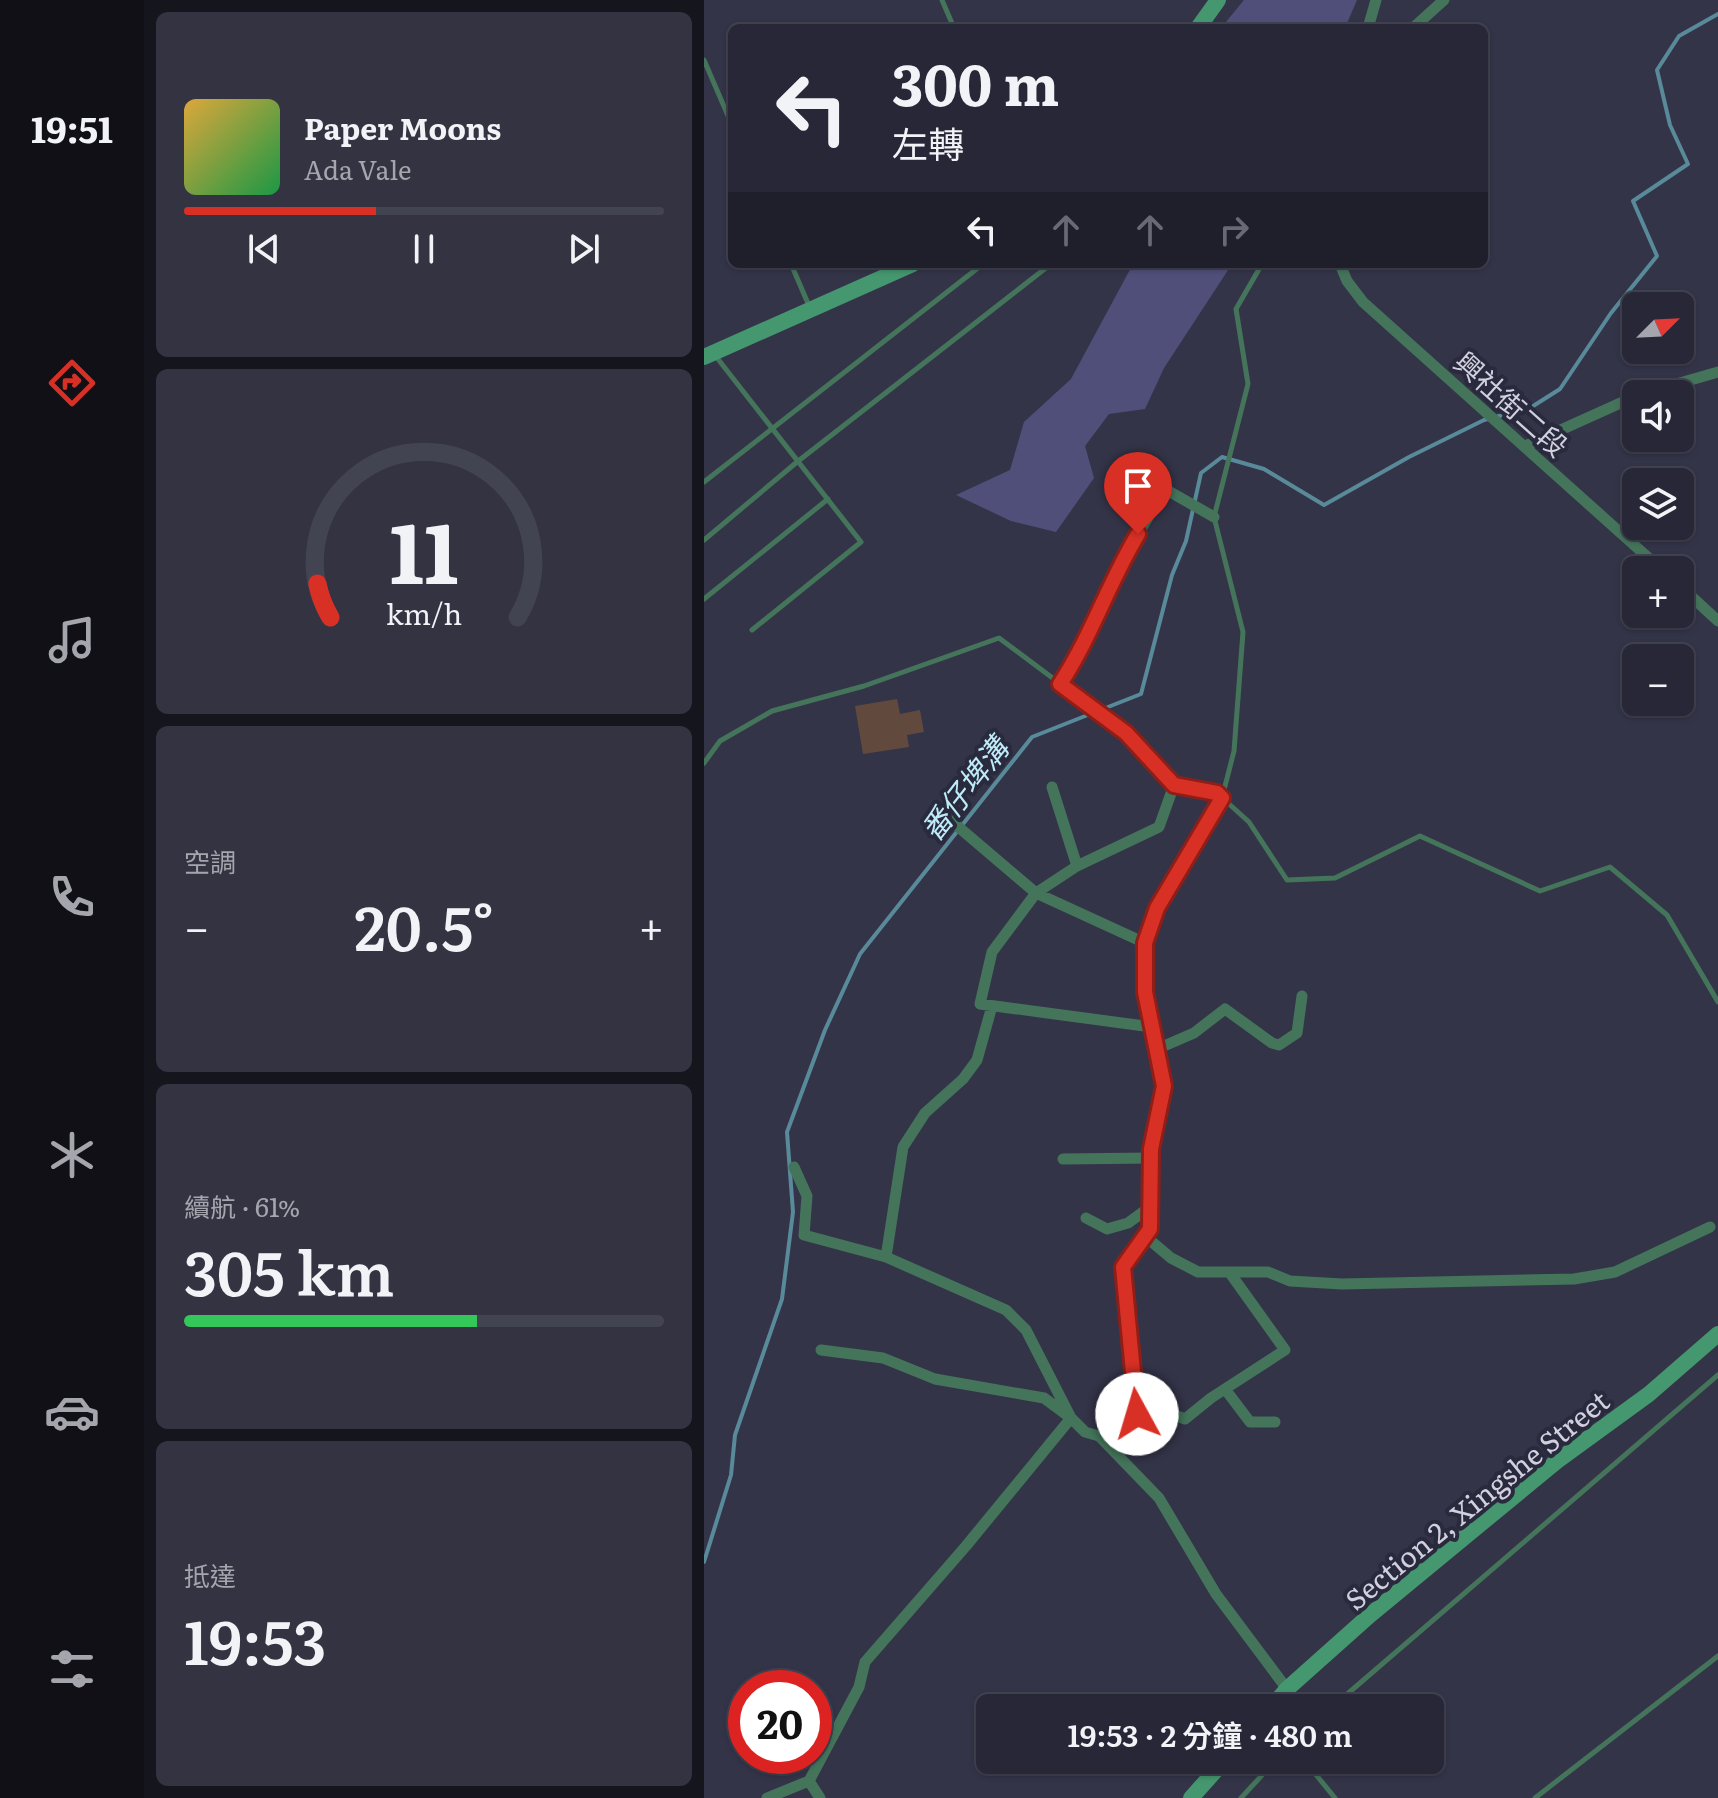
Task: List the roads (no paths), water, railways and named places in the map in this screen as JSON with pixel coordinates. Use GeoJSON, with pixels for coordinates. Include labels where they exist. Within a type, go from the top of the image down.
{"type":"FeatureCollection","features":[{"type":"Feature","properties":{"kind":"street"},"geometry":{"type":"LineString","coordinates":[[1201,24],[1218,0]]}},
{"type":"Feature","properties":{"kind":"street"},"geometry":{"type":"LineString","coordinates":[[1369,24],[1376,0]]}},
{"type":"Feature","properties":{"kind":"street"},"geometry":{"type":"LineString","coordinates":[[1417,24],[1444,0]]}},
{"type":"Feature","properties":{"kind":"street"},"geometry":{"type":"LineString","coordinates":[[709,355],[904,268]]}},
{"type":"Feature","properties":{"kind":"street","name":"興社街二段"},"geometry":{"type":"LineString","coordinates":[[1342,268],[1363,302],[1647,556]]}},
{"type":"Feature","properties":{"kind":"street"},"geometry":{"type":"LineString","coordinates":[[1690,380],[1718,372]]}},
{"type":"Feature","properties":{"kind":"street"},"geometry":{"type":"LineString","coordinates":[[1525,446],[1622,402]]}},
{"type":"Feature","properties":{"kind":"street"},"geometry":{"type":"LineString","coordinates":[[1060,684],[1076,660],[1125,556],[1165,489],[1214,517]]}},
{"type":"Feature","properties":{"kind":"street"},"geometry":{"type":"LineString","coordinates":[[1694,599],[1718,621]]}},
{"type":"Feature","properties":{"kind":"street"},"geometry":{"type":"LineString","coordinates":[[1152,1027],[980,1004],[992,952],[1036,893],[1077,866],[1159,827],[1174,785]]}},
{"type":"Feature","properties":{"kind":"street"},"geometry":{"type":"LineString","coordinates":[[1052,787],[1077,866]]}},
{"type":"Feature","properties":{"kind":"street"},"geometry":{"type":"LineString","coordinates":[[942,813],[1036,893],[1145,943]]}},
{"type":"Feature","properties":{"kind":"street"},"geometry":{"type":"LineString","coordinates":[[1157,1049],[1194,1033],[1225,1009],[1279,1045],[1297,1033],[1302,996]]}},
{"type":"Feature","properties":{"kind":"street"},"geometry":{"type":"LineString","coordinates":[[886,1257],[903,1147],[925,1113],[963,1079],[977,1060],[992,1006]]}},
{"type":"Feature","properties":{"kind":"street"},"geometry":{"type":"LineString","coordinates":[[1063,1159],[1151,1158]]}},
{"type":"Feature","properties":{"kind":"street"},"geometry":{"type":"LineString","coordinates":[[794,1167],[807,1196],[804,1235],[886,1257],[1006,1310],[1026,1330],[1071,1418]]}},
{"type":"Feature","properties":{"kind":"street"},"geometry":{"type":"LineString","coordinates":[[1086,1218],[1107,1229],[1128,1223],[1150,1207]]}},
{"type":"Feature","properties":{"kind":"street"},"geometry":{"type":"LineString","coordinates":[[1145,1236],[1171,1258],[1198,1272],[1268,1272],[1290,1281],[1342,1284],[1574,1279],[1615,1272],[1710,1227]]}},
{"type":"Feature","properties":{"kind":"street"},"geometry":{"type":"LineString","coordinates":[[1136,1400],[1185,1419],[1285,1350],[1230,1273]]}},
{"type":"Feature","properties":{"kind":"street","name":"Section 2, Xingshe Street"},"geometry":{"type":"LineString","coordinates":[[1283,1694],[1370,1615],[1557,1461],[1649,1394],[1718,1334]]}},
{"type":"Feature","properties":{"kind":"street"},"geometry":{"type":"LineString","coordinates":[[821,1350],[883,1358],[935,1379],[1044,1398],[1085,1432],[1099,1436],[1159,1498],[1216,1594],[1287,1689]]}},
{"type":"Feature","properties":{"kind":"street"},"geometry":{"type":"LineString","coordinates":[[1225,1389],[1250,1422],[1275,1422]]}},
{"type":"Feature","properties":{"kind":"street"},"geometry":{"type":"LineString","coordinates":[[767,1798],[809,1781],[859,1687],[865,1662],[1071,1418]]}},
{"type":"Feature","properties":{"kind":"street"},"geometry":{"type":"LineString","coordinates":[[1191,1798],[1212,1774]]}},
{"type":"Feature","properties":{"kind":"street"},"geometry":{"type":"LineString","coordinates":[[809,1781],[820,1798]]}},
{"type":"Feature","properties":{"kind":"lane"},"geometry":{"type":"LineString","coordinates":[[942,0],[952,24]]}},
{"type":"Feature","properties":{"kind":"lane"},"geometry":{"type":"LineString","coordinates":[[704,60],[728,116]]}},
{"type":"Feature","properties":{"kind":"lane"},"geometry":{"type":"LineString","coordinates":[[793,268],[810,309]]}},
{"type":"Feature","properties":{"kind":"lane"},"geometry":{"type":"LineString","coordinates":[[704,482],[978,268]]}},
{"type":"Feature","properties":{"kind":"lane"},"geometry":{"type":"LineString","coordinates":[[704,540],[797,462],[1046,268]]}},
{"type":"Feature","properties":{"kind":"lane"},"geometry":{"type":"LineString","coordinates":[[1116,1453],[1137,1414],[1123,1267],[1150,1229],[1151,1158],[1164,1086],[1145,992],[1145,943],[1157,908],[1222,798],[1234,751],[1243,632],[1214,517],[1248,384],[1236,309],[1260,268]]}},
{"type":"Feature","properties":{"kind":"lane"},"geometry":{"type":"LineString","coordinates":[[709,355],[861,542],[752,630]]}},
{"type":"Feature","properties":{"kind":"lane"},"geometry":{"type":"LineString","coordinates":[[704,599],[828,499]]}},
{"type":"Feature","properties":{"kind":"lane"},"geometry":{"type":"LineString","coordinates":[[704,763],[720,741],[772,711],[864,686],[999,638],[1126,733],[1174,785],[1217,793],[1249,822],[1287,880],[1335,878],[1420,836],[1540,891],[1610,867],[1667,915],[1718,1002]]}},
{"type":"Feature","properties":{"kind":"lane"},"geometry":{"type":"LineString","coordinates":[[1347,1694],[1718,1375]]}},
{"type":"Feature","properties":{"kind":"lane"},"geometry":{"type":"LineString","coordinates":[[1535,1798],[1718,1656]]}},
{"type":"Feature","properties":{"kind":"lane"},"geometry":{"type":"LineString","coordinates":[[1241,1798],[1263,1774]]}},
{"type":"Feature","properties":{"kind":"lane"},"geometry":{"type":"LineString","coordinates":[[1315,1774],[1335,1798]]}},
{"type":"Feature","properties":{"kind":"waterway","name":"番仔埤溝"},"geometry":{"type":"LineString","coordinates":[[704,1562],[731,1475],[735,1435],[782,1299],[793,1212],[787,1132],[825,1030],[860,954],[1032,737],[1141,694],[1172,575],[1186,541],[1201,473],[1222,457],[1264,469],[1324,505],[1409,457],[1484,420],[1530,408],[1560,389],[1611,313],[1657,256],[1633,201],[1688,164],[1670,125],[1657,70],[1679,36],[1718,14]]}}]}
